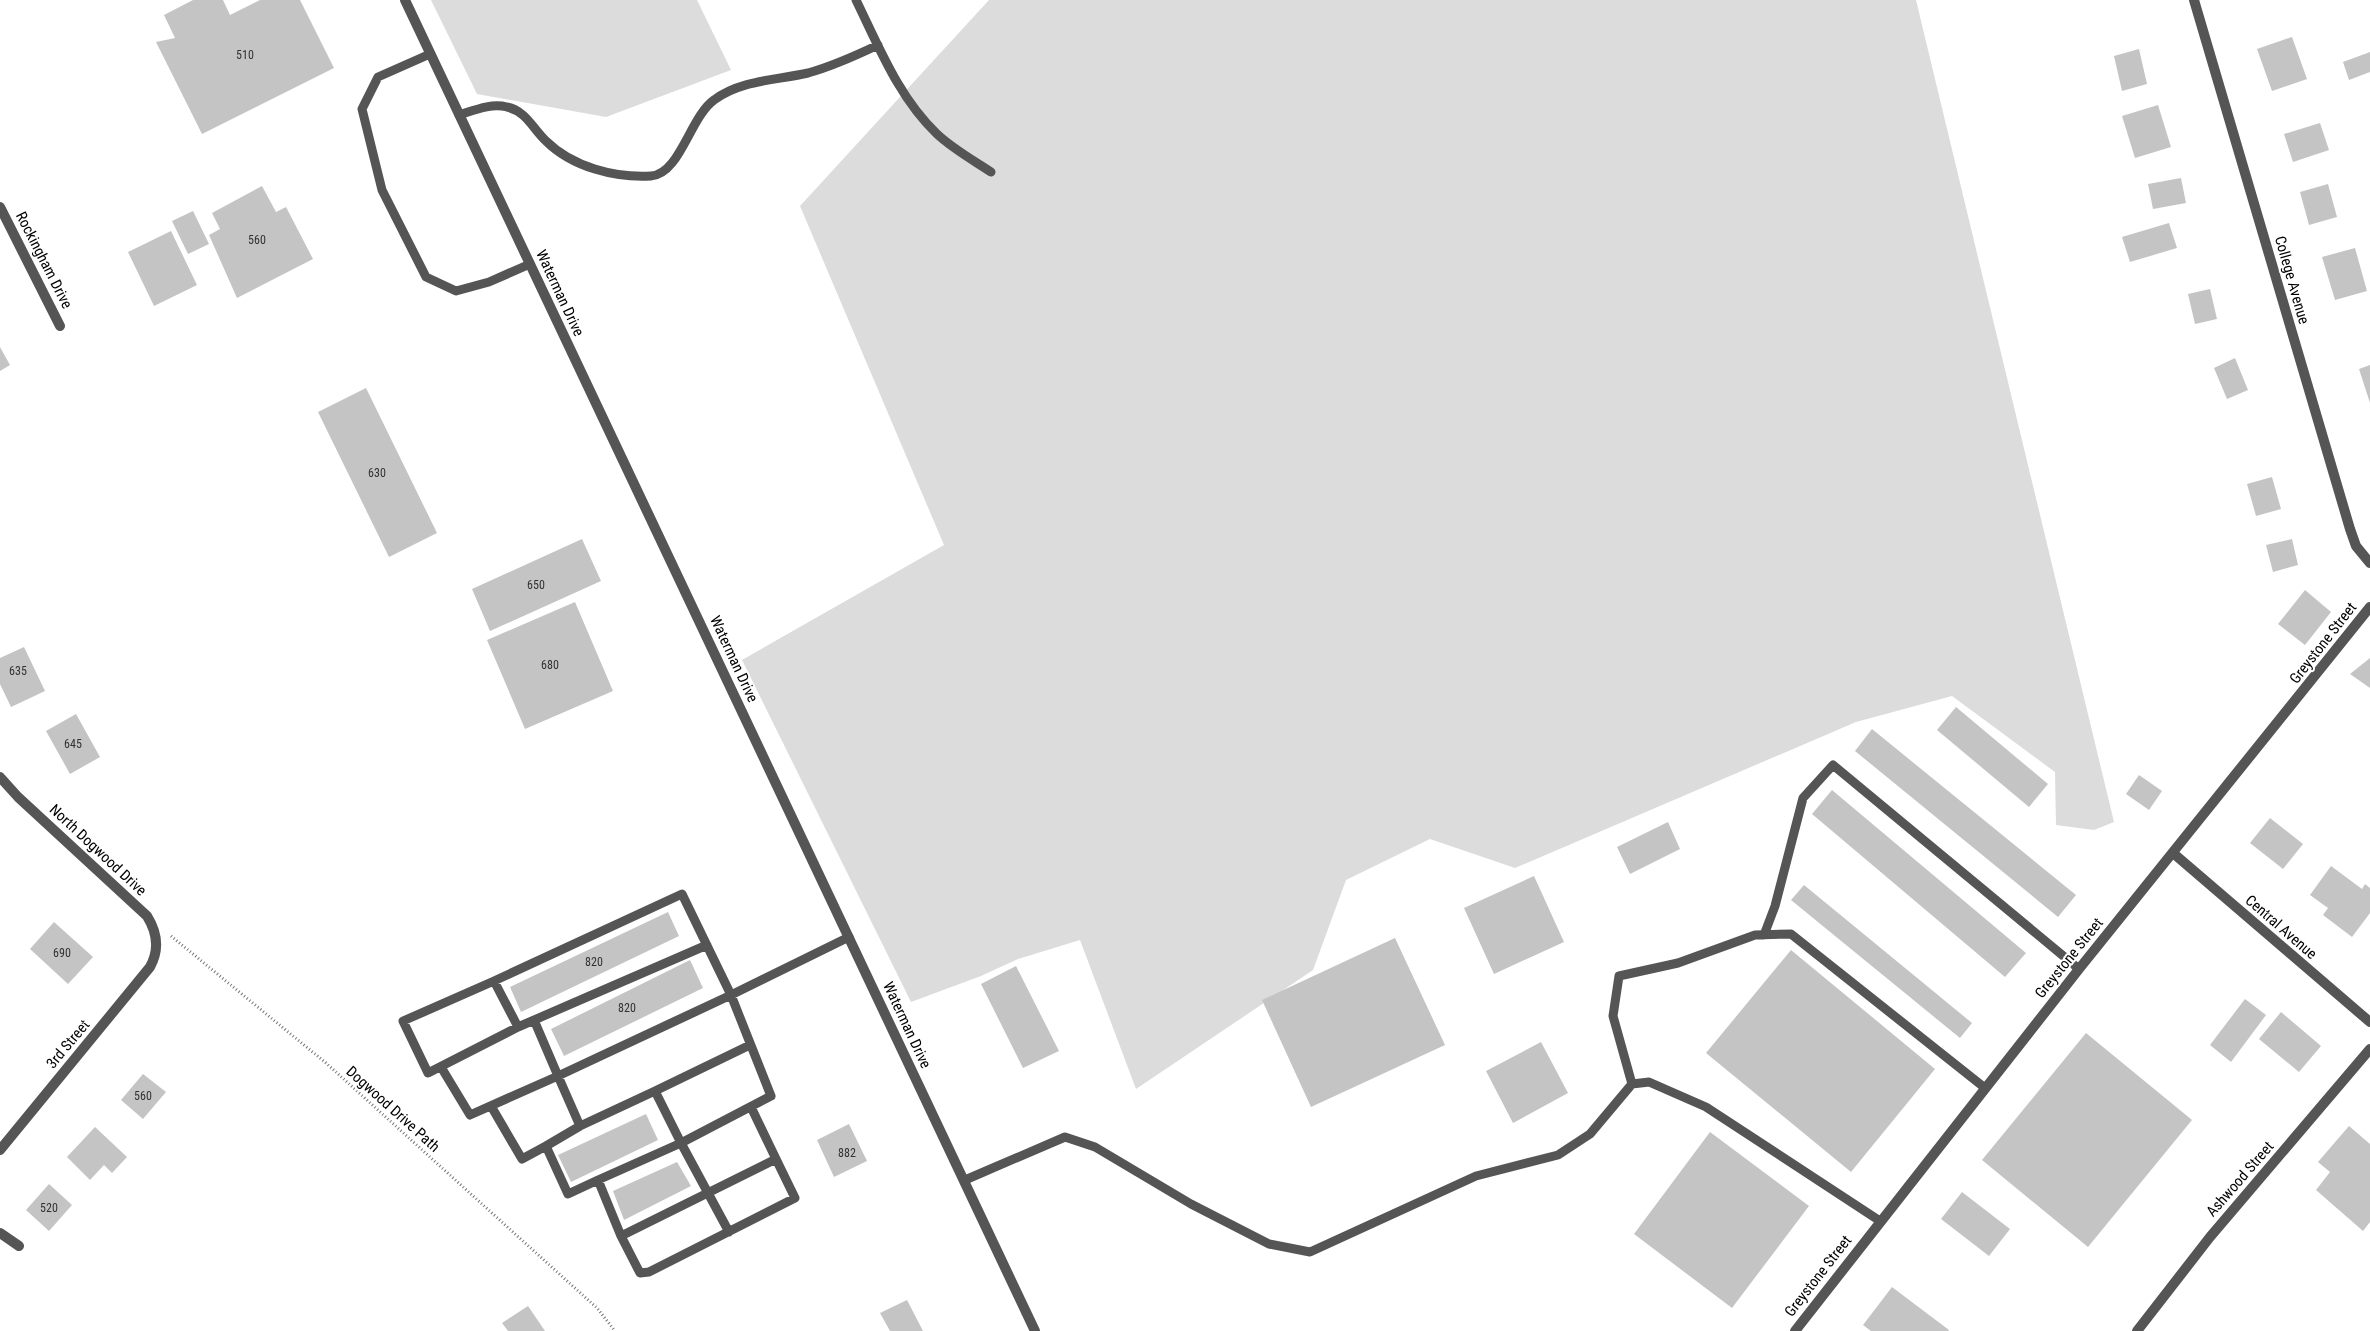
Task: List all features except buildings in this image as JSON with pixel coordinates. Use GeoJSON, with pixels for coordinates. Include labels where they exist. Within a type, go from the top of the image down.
{"type":"FeatureCollection","features":[{"type":"Feature","properties":{"kind":"street","name":"Waterman Drive"},"geometry":{"type":"LineString","coordinates":[[404,0],[1035,1331]]}},
{"type":"Feature","properties":{"kind":"street","name":"College Avenue"},"geometry":{"type":"LineString","coordinates":[[2194,0],[2350,529],[2356,546],[2370,563]]}},
{"type":"Feature","properties":{"kind":"street","name":"Rockingham Drive"},"geometry":{"type":"LineString","coordinates":[[0,207],[60,326]]}},
{"type":"Feature","properties":{"kind":"street","name":"Greystone Street"},"geometry":{"type":"LineString","coordinates":[[1795,1331],[2079,969],[2370,607]]}},
{"type":"Feature","properties":{"kind":"street","name":"North Dogwood Drive"},"geometry":{"type":"LineString","coordinates":[[0,777],[18,797],[147,916],[157,939],[155,954]]}},
{"type":"Feature","properties":{"kind":"street","name":"Central Avenue"},"geometry":{"type":"LineString","coordinates":[[2173,853],[2370,1022]]}},
{"type":"Feature","properties":{"kind":"street","name":"3rd Street"},"geometry":{"type":"LineString","coordinates":[[0,1150],[134,988],[150,967],[155,954]]}},
{"type":"Feature","properties":{"kind":"street","name":"Ashwood Street"},"geometry":{"type":"LineString","coordinates":[[2137,1331],[2210,1237],[2370,1050]]}},
{"type":"Feature","properties":{"kind":"street"},"geometry":{"type":"LineString","coordinates":[[0,1233],[19,1246]]}},
{"type":"Feature","properties":{"kind":"lane"},"geometry":{"type":"LineString","coordinates":[[856,0],[900,89],[923,120],[946,143],[991,172]]}},
{"type":"Feature","properties":{"kind":"lane"},"geometry":{"type":"LineString","coordinates":[[459,115],[491,106],[507,106],[522,114],[547,143],[576,162],[616,173],[656,175],[671,166],[701,114],[715,98],[753,84],[824,68],[878,45]]}},
{"type":"Feature","properties":{"kind":"lane"},"geometry":{"type":"LineString","coordinates":[[430,54],[378,77],[362,109],[382,190],[426,277],[456,291],[490,282],[530,264]]}},
{"type":"Feature","properties":{"kind":"lane"},"geometry":{"type":"LineString","coordinates":[[1764,935],[1775,906],[1803,798],[1833,765],[2079,969]]}},
{"type":"Feature","properties":{"kind":"lane"},"geometry":{"type":"LineString","coordinates":[[546,1146],[568,1194],[681,1143],[771,1096],[731,995],[707,945],[682,894],[403,1021],[428,1073],[518,1027],[707,945]]}},
{"type":"Feature","properties":{"kind":"lane"},"geometry":{"type":"LineString","coordinates":[[1632,1084],[1613,1016],[1618,976],[1678,963],[1755,935],[1791,934],[1985,1088]]}},
{"type":"Feature","properties":{"kind":"lane"},"geometry":{"type":"LineString","coordinates":[[441,1067],[470,1115],[731,995],[849,937]]}},
{"type":"Feature","properties":{"kind":"lane"},"geometry":{"type":"LineString","coordinates":[[494,981],[518,1027]]}},
{"type":"Feature","properties":{"kind":"lane"},"geometry":{"type":"LineString","coordinates":[[534,1020],[580,1126]]}},
{"type":"Feature","properties":{"kind":"lane"},"geometry":{"type":"LineString","coordinates":[[491,1106],[522,1159],[580,1126],[750,1045]]}},
{"type":"Feature","properties":{"kind":"lane"},"geometry":{"type":"LineString","coordinates":[[965,1180],[1065,1137],[1095,1147],[1191,1204],[1269,1244],[1310,1252],[1476,1176],[1558,1155],[1590,1134],[1632,1084],[1649,1082],[1706,1107],[1880,1221]]}},
{"type":"Feature","properties":{"kind":"lane"},"geometry":{"type":"LineString","coordinates":[[655,1091],[728,1232]]}},
{"type":"Feature","properties":{"kind":"lane"},"geometry":{"type":"LineString","coordinates":[[598,1180],[621,1236],[640,1273],[649,1272],[795,1198],[751,1107]]}},
{"type":"Feature","properties":{"kind":"lane"},"geometry":{"type":"LineString","coordinates":[[621,1236],[776,1159]]}},
{"type":"Feature","properties":{"kind":"path","name":"Dogwood Drive Path"},"geometry":{"type":"LineString","coordinates":[[169,934],[326,1064],[597,1308],[615,1331]]}},
{"type":"Feature","properties":{"kind":"shaded area"},"geometry":{"type":"Polygon","coordinates":[[[431,0],[697,0],[731,70],[606,117],[477,94],[431,0]]]}},
{"type":"Feature","properties":{"kind":"shaded area"},"geometry":{"type":"Polygon","coordinates":[[[989,0],[1916,0],[2114,822],[2094,830],[2056,825],[2055,772],[1952,696],[1856,722],[1515,868],[1430,839],[1346,880],[1313,970],[1136,1089],[1080,940],[1018,959],[981,976],[911,1002],[742,660],[944,545],[800,206],[989,0]]]}}]}
